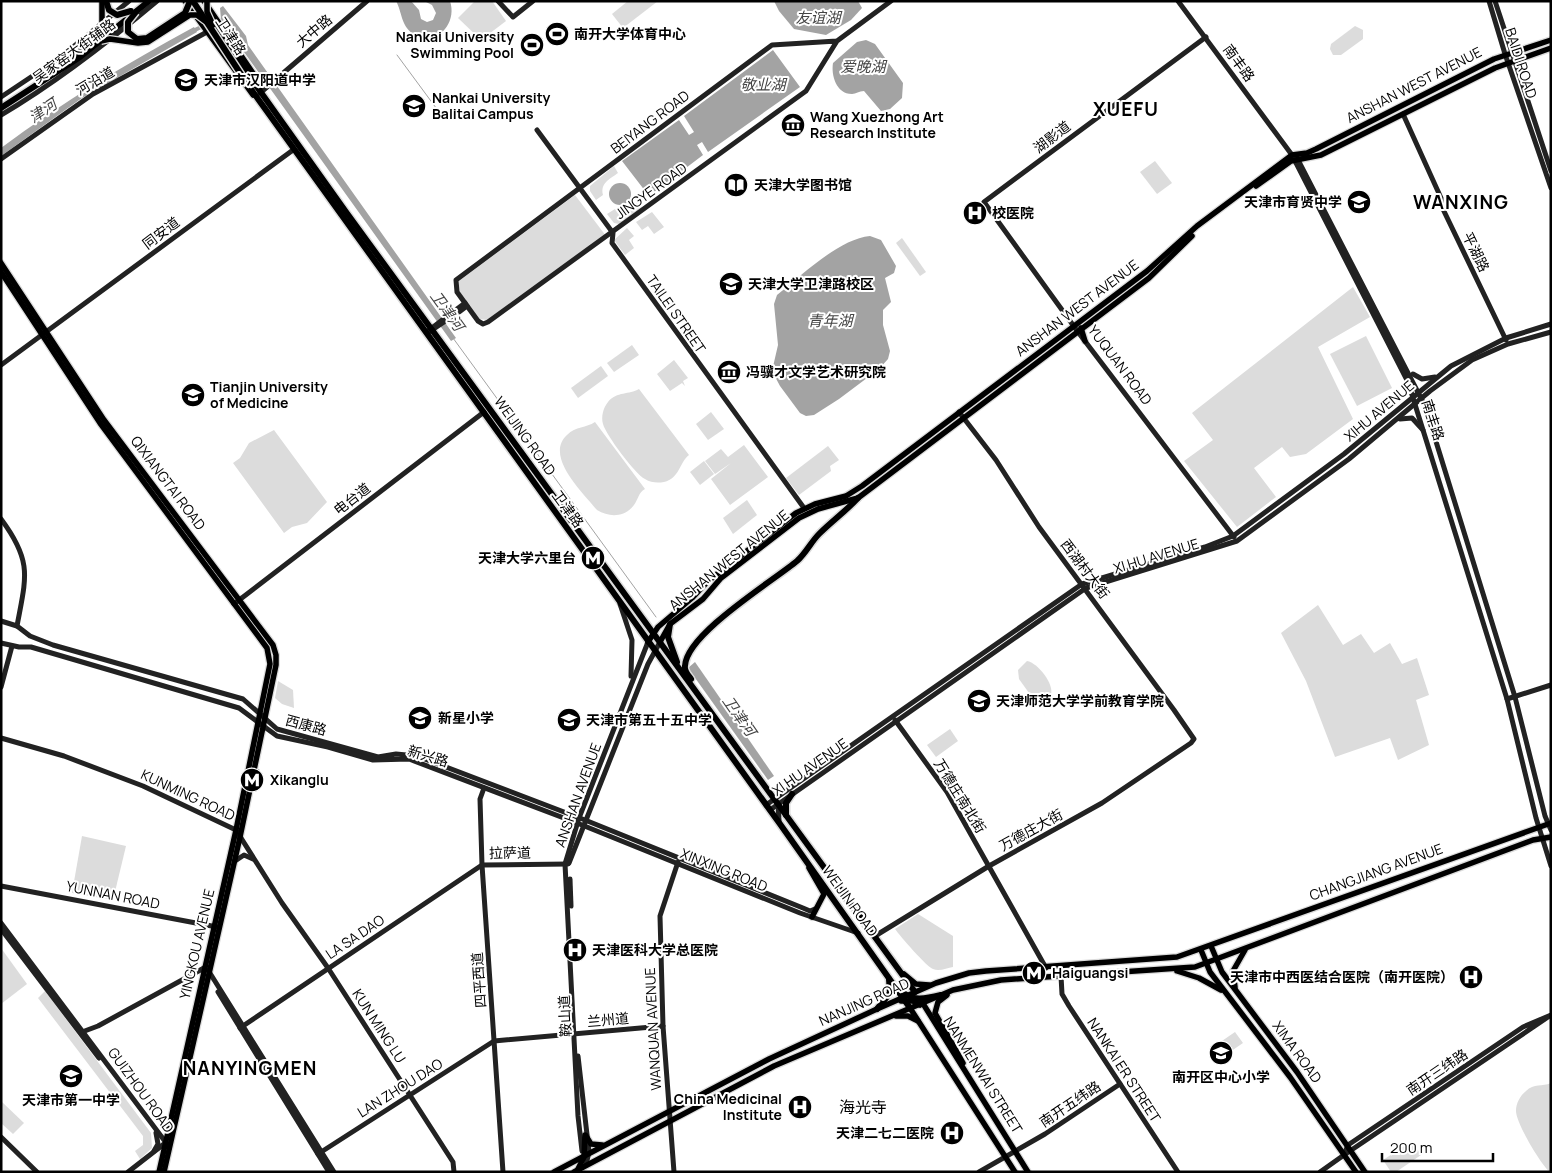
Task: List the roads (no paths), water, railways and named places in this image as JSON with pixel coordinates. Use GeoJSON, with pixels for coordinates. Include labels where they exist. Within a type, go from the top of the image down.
{"type":"FeatureCollection","features":[{"type":"Feature","properties":{"kind":"highway"},"geometry":{"type":"LineString","coordinates":[[106,1],[109,10],[116,16],[134,11]]}},
{"type":"Feature","properties":{"kind":"highway"},"geometry":{"type":"LineString","coordinates":[[142,1],[128,22],[128,32],[134,38],[143,39],[185,13],[191,1]]}},
{"type":"Feature","properties":{"kind":"highway"},"geometry":{"type":"LineString","coordinates":[[1,108],[60,71],[148,1]]}},
{"type":"Feature","properties":{"kind":"highway","name":"卫津路"},"geometry":{"type":"LineString","coordinates":[[191,1],[251,84]]}},
{"type":"Feature","properties":{"kind":"highway","name":"卫津路"},"geometry":{"type":"LineString","coordinates":[[197,1],[209,28]]}},
{"type":"Feature","properties":{"kind":"highway"},"geometry":{"type":"LineString","coordinates":[[1,103],[98,41]]}},
{"type":"Feature","properties":{"kind":"highway","name":"WEIJING ROAD"},"geometry":{"type":"LineString","coordinates":[[251,84],[260,93],[433,328],[776,802]]}},
{"type":"Feature","properties":{"kind":"highway","name":"WEIJING ROAD"},"geometry":{"type":"LineString","coordinates":[[251,84],[263,106],[293,150],[433,328]]}},
{"type":"Feature","properties":{"kind":"highway","name":"卫津路"},"geometry":{"type":"LineString","coordinates":[[433,328],[484,412],[619,602]]}},
{"type":"Feature","properties":{"kind":"highway"},"geometry":{"type":"LineString","coordinates":[[710,713],[704,698],[684,668],[691,650],[710,627],[797,560],[818,534],[858,498]]}},
{"type":"Feature","properties":{"kind":"highway"},"geometry":{"type":"LineString","coordinates":[[619,602],[768,807]]}},
{"type":"Feature","properties":{"kind":"highway"},"geometry":{"type":"LineString","coordinates":[[670,624],[667,632],[669,640],[684,676]]}},
{"type":"Feature","properties":{"kind":"highway"},"geometry":{"type":"LineString","coordinates":[[788,819],[785,806],[791,791]]}},
{"type":"Feature","properties":{"kind":"highway","name":"WEIJIN ROAD"},"geometry":{"type":"LineString","coordinates":[[776,802],[901,972],[917,1001]]}},
{"type":"Feature","properties":{"kind":"highway","name":"WEIJIN ROAD"},"geometry":{"type":"LineString","coordinates":[[768,807],[886,974],[905,998],[917,1001]]}},
{"type":"Feature","properties":{"kind":"highway"},"geometry":{"type":"LineString","coordinates":[[878,1008],[890,993],[886,974]]}},
{"type":"Feature","properties":{"kind":"highway"},"geometry":{"type":"LineString","coordinates":[[905,998],[917,1001],[941,995]]}},
{"type":"Feature","properties":{"kind":"main road"},"geometry":{"type":"LineString","coordinates":[[102,1],[102,28],[98,41],[110,39],[138,43],[148,42],[192,14],[201,17],[247,89],[263,106]]}},
{"type":"Feature","properties":{"kind":"main road"},"geometry":{"type":"LineString","coordinates":[[185,1],[198,20],[209,28]]}},
{"type":"Feature","properties":{"kind":"main road"},"geometry":{"type":"LineString","coordinates":[[206,1],[209,28]]}},
{"type":"Feature","properties":{"kind":"main road"},"geometry":{"type":"LineString","coordinates":[[206,1],[257,79],[260,93]]}},
{"type":"Feature","properties":{"kind":"main road","name":"ANSHAN WEST AVENUE"},"geometry":{"type":"LineString","coordinates":[[648,642],[653,633],[708,581],[804,508],[853,492],[1151,268],[1197,226],[1295,157],[1316,149],[1508,53],[1551,40]]}},
{"type":"Feature","properties":{"kind":"main road","name":"ANSHAN WEST AVENUE"},"geometry":{"type":"LineString","coordinates":[[660,642],[670,624],[704,599],[722,578],[800,518],[818,509],[858,498],[1150,278],[1197,231],[1295,157],[1321,155],[1510,61],[1551,48]]}},
{"type":"Feature","properties":{"kind":"main road","name":"QIXIANGTAI ROAD"},"geometry":{"type":"LineString","coordinates":[[1,263],[100,423],[237,602],[267,648],[270,664],[262,717],[263,727]]}},
{"type":"Feature","properties":{"kind":"main road","name":"QIXIANGTAI ROAD"},"geometry":{"type":"LineString","coordinates":[[1,272],[45,333]]}},
{"type":"Feature","properties":{"kind":"main road"},"geometry":{"type":"LineString","coordinates":[[1086,317],[1080,332],[1086,341]]}},
{"type":"Feature","properties":{"kind":"main road","name":"QIXIANGTAI ROAD"},"geometry":{"type":"LineString","coordinates":[[257,722],[262,717]]}},
{"type":"Feature","properties":{"kind":"main road","name":"YINGKOU AVENUE"},"geometry":{"type":"LineString","coordinates":[[164,1172],[167,1132],[216,927],[257,722]]}},
{"type":"Feature","properties":{"kind":"main road","name":"YINGKOU AVENUE"},"geometry":{"type":"LineString","coordinates":[[216,927],[240,837],[263,727]]}},
{"type":"Feature","properties":{"kind":"main road","name":"CHANGJIANG AVENUE"},"geometry":{"type":"LineString","coordinates":[[1212,948],[1224,941],[1550,823]]}},
{"type":"Feature","properties":{"kind":"main road","name":"CHANGJIANG AVENUE"},"geometry":{"type":"LineString","coordinates":[[1209,961],[1400,889],[1551,836]]}},
{"type":"Feature","properties":{"kind":"main road"},"geometry":{"type":"LineString","coordinates":[[808,863],[811,875],[824,894],[812,917]]}},
{"type":"Feature","properties":{"kind":"main road"},"geometry":{"type":"LineString","coordinates":[[1238,994],[1233,979],[1233,971],[1241,955],[1249,947]]}},
{"type":"Feature","properties":{"kind":"main road","name":"NANJING ROAD"},"geometry":{"type":"LineString","coordinates":[[574,1172],[586,1169],[670,1120],[774,1066],[882,1020],[917,1001],[936,983],[976,972],[1162,960],[1212,948]]}},
{"type":"Feature","properties":{"kind":"main road","name":"XIMA ROAD"},"geometry":{"type":"LineString","coordinates":[[1212,948],[1209,961],[1215,979],[1356,1172]]}},
{"type":"Feature","properties":{"kind":"main road","name":"XIMA ROAD"},"geometry":{"type":"LineString","coordinates":[[1201,950],[1209,961],[1223,974],[1297,1072],[1365,1172]]}},
{"type":"Feature","properties":{"kind":"main road"},"geometry":{"type":"LineString","coordinates":[[1183,956],[1209,961]]}},
{"type":"Feature","properties":{"kind":"main road"},"geometry":{"type":"LineString","coordinates":[[941,995],[953,990],[1001,980],[1173,970],[1209,961]]}},
{"type":"Feature","properties":{"kind":"main road"},"geometry":{"type":"LineString","coordinates":[[1173,970],[1205,981],[1228,995]]}},
{"type":"Feature","properties":{"kind":"main road","name":"YINGKOU AVENUE"},"geometry":{"type":"LineString","coordinates":[[159,1172],[182,1091],[206,971]]}},
{"type":"Feature","properties":{"kind":"main road"},"geometry":{"type":"LineString","coordinates":[[901,972],[920,985],[936,983]]}},
{"type":"Feature","properties":{"kind":"main road"},"geometry":{"type":"LineString","coordinates":[[953,990],[938,1002],[936,1013],[960,1056],[967,1074]]}},
{"type":"Feature","properties":{"kind":"main road","name":"NANJING ROAD"},"geometry":{"type":"LineString","coordinates":[[554,1172],[769,1060],[878,1008],[905,998]]}},
{"type":"Feature","properties":{"kind":"main road","name":"NANMENWAI STREET"},"geometry":{"type":"LineString","coordinates":[[917,1001],[931,1015],[1028,1172]]}},
{"type":"Feature","properties":{"kind":"main road","name":"NANMENWAI STREET"},"geometry":{"type":"LineString","coordinates":[[917,1001],[920,1022],[1015,1172]]}},
{"type":"Feature","properties":{"kind":"main road"},"geometry":{"type":"LineString","coordinates":[[882,1020],[905,1015],[920,1022]]}},
{"type":"Feature","properties":{"kind":"main road"},"geometry":{"type":"LineString","coordinates":[[586,1135],[593,1145],[606,1144]]}},
{"type":"Feature","properties":{"kind":"main road"},"geometry":{"type":"LineString","coordinates":[[574,1172],[585,1155],[586,1135]]}},
{"type":"Feature","properties":{"kind":"street","name":"吴家窑大街辅路"},"geometry":{"type":"LineString","coordinates":[[1,97],[61,57],[129,1]]}},
{"type":"Feature","properties":{"kind":"street","name":"吴家窑大街辅路"},"geometry":{"type":"LineString","coordinates":[[1,115],[50,84],[104,46],[157,1]]}},
{"type":"Feature","properties":{"kind":"street","name":"大中路"},"geometry":{"type":"LineString","coordinates":[[260,93],[367,1]]}},
{"type":"Feature","properties":{"kind":"street"},"geometry":{"type":"LineString","coordinates":[[498,1],[513,17],[533,1]]}},
{"type":"Feature","properties":{"kind":"street"},"geometry":{"type":"LineString","coordinates":[[837,41],[891,1]]}},
{"type":"Feature","properties":{"kind":"street","name":"南丰路"},"geometry":{"type":"LineString","coordinates":[[1180,1],[1295,157],[1379,322],[1415,400],[1506,699],[1551,866]]}},
{"type":"Feature","properties":{"kind":"street","name":"南丰路"},"geometry":{"type":"LineString","coordinates":[[1180,1],[1295,157],[1421,394],[1515,697],[1551,830]]}},
{"type":"Feature","properties":{"kind":"street","name":"BAIDI ROAD"},"geometry":{"type":"LineString","coordinates":[[1489,1],[1508,53]]}},
{"type":"Feature","properties":{"kind":"street","name":"BAIDI ROAD"},"geometry":{"type":"LineString","coordinates":[[1496,1],[1510,61],[1551,188]]}},
{"type":"Feature","properties":{"kind":"street","name":"河沿道"},"geometry":{"type":"LineString","coordinates":[[1,159],[93,94],[209,28]]}},
{"type":"Feature","properties":{"kind":"street","name":"湖影道"},"geometry":{"type":"LineString","coordinates":[[985,201],[1206,38]]}},
{"type":"Feature","properties":{"kind":"street","name":"BEIYANG ROAD"},"geometry":{"type":"LineString","coordinates":[[466,304],[457,292],[456,280],[772,45],[837,41]]}},
{"type":"Feature","properties":{"kind":"street","name":"JINGYE ROAD"},"geometry":{"type":"LineString","coordinates":[[466,304],[479,323],[488,322],[808,90],[827,54],[837,41]]}},
{"type":"Feature","properties":{"kind":"street","name":"BAIDI ROAD"},"geometry":{"type":"LineString","coordinates":[[1510,61],[1551,172]]}},
{"type":"Feature","properties":{"kind":"street","name":"平湖路"},"geometry":{"type":"LineString","coordinates":[[1403,114],[1442,198],[1441,206],[1507,341]]}},
{"type":"Feature","properties":{"kind":"street","name":"TAILEI STREET"},"geometry":{"type":"LineString","coordinates":[[537,130],[613,233],[612,243],[786,487],[804,508]]}},
{"type":"Feature","properties":{"kind":"street","name":"同安道"},"geometry":{"type":"LineString","coordinates":[[1,365],[293,150]]}},
{"type":"Feature","properties":{"kind":"street","name":"YUQUAN ROAD"},"geometry":{"type":"LineString","coordinates":[[985,201],[1080,332]]}},
{"type":"Feature","properties":{"kind":"street"},"geometry":{"type":"LineString","coordinates":[[433,328],[466,304]]}},
{"type":"Feature","properties":{"kind":"street"},"geometry":{"type":"LineString","coordinates":[[1086,341],[1086,331],[1090,323]]}},
{"type":"Feature","properties":{"kind":"street","name":"XIHU AVENUE"},"geometry":{"type":"LineString","coordinates":[[1421,394],[1440,375],[1458,362],[1551,324]]}},
{"type":"Feature","properties":{"kind":"street","name":"XI HU AVENUE"},"geometry":{"type":"LineString","coordinates":[[1084,586],[1216,549],[1238,541],[1349,459],[1397,420],[1421,394],[1472,360],[1507,341],[1551,332]]}},
{"type":"Feature","properties":{"kind":"street","name":"YUQUAN ROAD"},"geometry":{"type":"LineString","coordinates":[[1086,341],[1238,541]]}},
{"type":"Feature","properties":{"kind":"street"},"geometry":{"type":"LineString","coordinates":[[1407,368],[1414,376],[1422,379],[1440,375]]}},
{"type":"Feature","properties":{"kind":"street","name":"XIHU AVENUE"},"geometry":{"type":"LineString","coordinates":[[1231,533],[1344,454],[1415,400]]}},
{"type":"Feature","properties":{"kind":"street","name":"电台道"},"geometry":{"type":"LineString","coordinates":[[237,602],[484,412]]}},
{"type":"Feature","properties":{"kind":"street","name":"西湖村大街"},"geometry":{"type":"LineString","coordinates":[[959,412],[996,460],[1039,527],[1084,586],[1194,739]]}},
{"type":"Feature","properties":{"kind":"street"},"geometry":{"type":"LineString","coordinates":[[1397,420],[1403,417],[1412,418],[1426,434]]}},
{"type":"Feature","properties":{"kind":"street"},"geometry":{"type":"LineString","coordinates":[[1,519],[15,538],[25,565],[17,626]]}},
{"type":"Feature","properties":{"kind":"street"},"geometry":{"type":"LineString","coordinates":[[1216,549],[1228,542],[1231,533]]}},
{"type":"Feature","properties":{"kind":"street","name":"XI HU AVENUE"},"geometry":{"type":"LineString","coordinates":[[768,807],[1084,586],[1220,541],[1231,533]]}},
{"type":"Feature","properties":{"kind":"street"},"geometry":{"type":"LineString","coordinates":[[619,602],[632,640],[631,672],[628,689]]}},
{"type":"Feature","properties":{"kind":"street","name":"西康路"},"geometry":{"type":"LineString","coordinates":[[1,621],[17,626],[30,636],[53,645],[243,699],[277,729],[378,757],[396,754],[417,756],[581,821]]}},
{"type":"Feature","properties":{"kind":"street","name":"ANSHAN AVENUE"},"geometry":{"type":"LineString","coordinates":[[567,864],[628,689],[648,642]]}},
{"type":"Feature","properties":{"kind":"street","name":"ANSHAN AVENUE"},"geometry":{"type":"LineString","coordinates":[[581,821],[660,642]]}},
{"type":"Feature","properties":{"kind":"street"},"geometry":{"type":"LineString","coordinates":[[1,643],[12,646],[31,647],[166,685],[239,708],[263,727]]}},
{"type":"Feature","properties":{"kind":"street"},"geometry":{"type":"LineString","coordinates":[[1,687],[12,646]]}},
{"type":"Feature","properties":{"kind":"street"},"geometry":{"type":"LineString","coordinates":[[1506,699],[1551,685]]}},
{"type":"Feature","properties":{"kind":"street","name":"万德庄南北街"},"geometry":{"type":"LineString","coordinates":[[894,719],[947,792],[1046,968]]}},
{"type":"Feature","properties":{"kind":"street","name":"新兴路"},"geometry":{"type":"LineString","coordinates":[[263,727],[277,736],[328,747],[373,760],[410,759],[484,788],[581,821]]}},
{"type":"Feature","properties":{"kind":"street","name":"KUNMING ROAD"},"geometry":{"type":"LineString","coordinates":[[1,738],[64,756],[144,786],[236,830],[254,860],[328,968]]}},
{"type":"Feature","properties":{"kind":"street","name":"万德庄大街"},"geometry":{"type":"LineString","coordinates":[[875,936],[989,866],[1102,803],[1191,743],[1194,739]]}},
{"type":"Feature","properties":{"kind":"street","name":"四平西道"},"geometry":{"type":"LineString","coordinates":[[484,788],[480,799],[482,865],[503,1172]]}},
{"type":"Feature","properties":{"kind":"street"},"geometry":{"type":"LineString","coordinates":[[776,802],[780,824]]}},
{"type":"Feature","properties":{"kind":"street","name":"XINXING ROAD"},"geometry":{"type":"LineString","coordinates":[[581,821],[812,917],[858,933]]}},
{"type":"Feature","properties":{"kind":"street"},"geometry":{"type":"LineString","coordinates":[[234,861],[244,855],[254,860]]}},
{"type":"Feature","properties":{"kind":"street"},"geometry":{"type":"LineString","coordinates":[[678,861],[810,911],[816,909]]}},
{"type":"Feature","properties":{"kind":"street","name":"WANQUAN AVENUE"},"geometry":{"type":"LineString","coordinates":[[674,1172],[663,1026],[660,916],[678,861]]}},
{"type":"Feature","properties":{"kind":"street","name":"拉萨道"},"geometry":{"type":"LineString","coordinates":[[482,865],[567,864]]}},
{"type":"Feature","properties":{"kind":"street","name":"鞍山道"},"geometry":{"type":"LineString","coordinates":[[567,864],[575,1034],[586,1135]]}},
{"type":"Feature","properties":{"kind":"street","name":"LA SA DAO"},"geometry":{"type":"LineString","coordinates":[[242,1027],[482,865]]}},
{"type":"Feature","properties":{"kind":"street","name":"YUNNAN ROAD"},"geometry":{"type":"LineString","coordinates":[[1,886],[216,927]]}},
{"type":"Feature","properties":{"kind":"street","name":"GUIZHOU ROAD"},"geometry":{"type":"LineString","coordinates":[[1,922],[166,1144]]}},
{"type":"Feature","properties":{"kind":"street","name":"GUIZHOU ROAD"},"geometry":{"type":"LineString","coordinates":[[1,929],[82,1032]]}},
{"type":"Feature","properties":{"kind":"street","name":"KUN MING LU"},"geometry":{"type":"LineString","coordinates":[[328,968],[411,1096]]}},
{"type":"Feature","properties":{"kind":"street"},"geometry":{"type":"LineString","coordinates":[[82,1032],[98,1026],[206,971],[319,1152],[329,1172]]}},
{"type":"Feature","properties":{"kind":"street","name":"NANKAI ER STREET"},"geometry":{"type":"LineString","coordinates":[[1061,976],[1062,994],[1178,1172]]}},
{"type":"Feature","properties":{"kind":"street","name":"南开三纬路"},"geometry":{"type":"LineString","coordinates":[[1349,1148],[1551,1015]]}},
{"type":"Feature","properties":{"kind":"street","name":"兰州道"},"geometry":{"type":"LineString","coordinates":[[494,1041],[663,1026]]}},
{"type":"Feature","properties":{"kind":"street"},"geometry":{"type":"LineString","coordinates":[[568,1164],[579,1154],[581,1144],[575,1034]]}},
{"type":"Feature","properties":{"kind":"street","name":"LAN ZHOU DAO"},"geometry":{"type":"LineString","coordinates":[[319,1152],[411,1096],[494,1041]]}},
{"type":"Feature","properties":{"kind":"street","name":"南开五纬路"},"geometry":{"type":"LineString","coordinates":[[980,1172],[1016,1152],[1120,1084]]}},
{"type":"Feature","properties":{"kind":"street"},"geometry":{"type":"LineString","coordinates":[[175,1097],[182,1091]]}},
{"type":"Feature","properties":{"kind":"street"},"geometry":{"type":"LineString","coordinates":[[411,1096],[453,1162],[454,1172]]}},
{"type":"Feature","properties":{"kind":"street"},"geometry":{"type":"LineString","coordinates":[[156,1132],[162,1135],[167,1132]]}},
{"type":"Feature","properties":{"kind":"street"},"geometry":{"type":"LineString","coordinates":[[154,1153],[158,1144],[156,1132]]}},
{"type":"Feature","properties":{"kind":"street"},"geometry":{"type":"LineString","coordinates":[[1,1137],[37,1172]]}},
{"type":"Feature","properties":{"kind":"street"},"geometry":{"type":"LineString","coordinates":[[128,1172],[166,1144]]}},
{"type":"Feature","properties":{"kind":"street"},"geometry":{"type":"LineString","coordinates":[[581,1144],[585,1155],[586,1169]]}},
{"type":"Feature","properties":{"kind":"street"},"geometry":{"type":"LineString","coordinates":[[1320,1172],[1344,1155],[1349,1148]]}},
{"type":"Feature","properties":{"kind":"street"},"geometry":{"type":"LineString","coordinates":[[319,1152],[334,1172]]}},
{"type":"Feature","properties":{"kind":"water"},"geometry":{"type":"Polygon","coordinates":[[[396,1],[411,1],[419,10],[421,19],[427,22],[433,20],[436,13],[432,5],[424,1],[450,1],[451,18],[442,32],[436,36],[420,37],[408,30],[396,1]]]}},
{"type":"Feature","properties":{"kind":"water","name":"友谊湖"},"geometry":{"type":"Polygon","coordinates":[[[774,1],[858,1],[862,8],[851,20],[826,35],[794,29],[779,11],[774,1]]]}},
{"type":"Feature","properties":{"kind":"water"},"geometry":{"type":"Polygon","coordinates":[[[223,6],[246,36],[248,45],[456,338],[451,341],[221,20],[220,8],[223,6]]]}},
{"type":"Feature","properties":{"kind":"water"},"geometry":{"type":"Polygon","coordinates":[[[194,27],[197,32],[82,98],[1,156],[1,148],[48,115],[120,69],[194,27]]]}},
{"type":"Feature","properties":{"kind":"water","name":"爱晚湖"},"geometry":{"type":"Polygon","coordinates":[[[866,40],[875,44],[903,83],[902,98],[890,109],[881,111],[864,91],[852,94],[842,91],[834,78],[833,63],[857,42],[866,40]]]}},
{"type":"Feature","properties":{"kind":"water","name":"敬业湖"},"geometry":{"type":"Polygon","coordinates":[[[773,50],[800,87],[708,152],[702,142],[697,145],[703,155],[649,196],[622,161],[679,120],[689,135],[694,132],[684,116],[773,50]]]}},
{"type":"Feature","properties":{"kind":"water"},"geometry":{"type":"Polygon","coordinates":[[[620,183],[630,190],[631,194],[624,204],[620,205],[610,198],[609,194],[616,184],[620,183]]]}},
{"type":"Feature","properties":{"kind":"water","name":"青年湖"},"geometry":{"type":"Polygon","coordinates":[[[870,236],[881,240],[896,266],[894,273],[885,278],[891,302],[883,310],[883,325],[890,351],[888,359],[879,369],[839,399],[814,415],[806,416],[800,413],[780,386],[772,371],[778,345],[774,304],[777,295],[821,259],[846,244],[870,236]]]}},
{"type":"Feature","properties":{"kind":"water"},"geometry":{"type":"Polygon","coordinates":[[[695,662],[774,776],[768,780],[688,668],[695,662]]]}},
{"type":"Feature","properties":{"kind":"waterway"},"geometry":{"type":"LineString","coordinates":[[191,32],[205,25]]}},
{"type":"Feature","properties":{"kind":"waterway"},"geometry":{"type":"LineString","coordinates":[[397,55],[442,116]]}},
{"type":"Feature","properties":{"kind":"waterway","name":"卫津河"},"geometry":{"type":"LineString","coordinates":[[453,338],[656,617]]}},
{"type":"Feature","properties":{"kind":"place","name":"南开大学体育中心"},"geometry":{"type":"Point","coordinates":[557,34]}},
{"type":"Feature","properties":{"kind":"place","name":"Nankai University Swimming Pool"},"geometry":{"type":"Point","coordinates":[532,45]}},
{"type":"Feature","properties":{"kind":"place","name":"天津市汉阳道中学"},"geometry":{"type":"Point","coordinates":[186,80]}},
{"type":"Feature","properties":{"kind":"place","name":"Nankai University Balitai Campus"},"geometry":{"type":"Point","coordinates":[414,106]}},
{"type":"Feature","properties":{"kind":"place","name":"Wang Xuezhong Art Research Institute"},"geometry":{"type":"Point","coordinates":[793,125]}},
{"type":"Feature","properties":{"kind":"place","name":"天津大学图书馆"},"geometry":{"type":"Point","coordinates":[736,185]}},
{"type":"Feature","properties":{"kind":"place","name":"天津市育贤中学"},"geometry":{"type":"Point","coordinates":[1359,202]}},
{"type":"Feature","properties":{"kind":"place","name":"校医院"},"geometry":{"type":"Point","coordinates":[975,213]}},
{"type":"Feature","properties":{"kind":"place","name":"天津大学卫津路校区"},"geometry":{"type":"Point","coordinates":[731,284]}},
{"type":"Feature","properties":{"kind":"place","name":"冯骥才文学艺术研究院"},"geometry":{"type":"Point","coordinates":[729,372]}},
{"type":"Feature","properties":{"kind":"place","name":"Tianjin University of Medicine"},"geometry":{"type":"Point","coordinates":[193,395]}},
{"type":"Feature","properties":{"kind":"place","name":"天津大学六里台"},"geometry":{"type":"Point","coordinates":[593,558]}},
{"type":"Feature","properties":{"kind":"place","name":"天津师范大学学前教育学院"},"geometry":{"type":"Point","coordinates":[979,701]}},
{"type":"Feature","properties":{"kind":"place","name":"新星小学"},"geometry":{"type":"Point","coordinates":[420,718]}},
{"type":"Feature","properties":{"kind":"place","name":"天津市第五十五中学"},"geometry":{"type":"Point","coordinates":[569,720]}},
{"type":"Feature","properties":{"kind":"place","name":"Xikanglu"},"geometry":{"type":"Point","coordinates":[252,780]}},
{"type":"Feature","properties":{"kind":"place","name":"天津医科大学总医院"},"geometry":{"type":"Point","coordinates":[575,950]}},
{"type":"Feature","properties":{"kind":"place","name":"Haiguangsi"},"geometry":{"type":"Point","coordinates":[1034,973]}},
{"type":"Feature","properties":{"kind":"place","name":"天津市中西医结合医院（南开医院）"},"geometry":{"type":"Point","coordinates":[1471,977]}},
{"type":"Feature","properties":{"kind":"place","name":"南开区中心小学"},"geometry":{"type":"Point","coordinates":[1221,1053]}},
{"type":"Feature","properties":{"kind":"place","name":"天津市第一中学"},"geometry":{"type":"Point","coordinates":[71,1076]}},
{"type":"Feature","properties":{"kind":"place","name":"China Medicinal Institute"},"geometry":{"type":"Point","coordinates":[800,1107]}},
{"type":"Feature","properties":{"kind":"place","name":"天津二七二医院"},"geometry":{"type":"Point","coordinates":[952,1133]}},
{"type":"Feature","properties":{"kind":"district","name":"XUEFU"},"geometry":{"type":"Point","coordinates":[1126,109]}},
{"type":"Feature","properties":{"kind":"district","name":"WANXING"},"geometry":{"type":"Point","coordinates":[1461,202]}},
{"type":"Feature","properties":{"kind":"district","name":"NANYINGMEN"},"geometry":{"type":"Point","coordinates":[250,1068]}},
{"type":"Feature","properties":{"kind":"district","name":"海光寺"},"geometry":{"type":"Point","coordinates":[863,1107]}},
{"type":"Feature","properties":{"kind":"water label","name":"津河"},"geometry":{"type":"Point","coordinates":[43,111]}}]}
